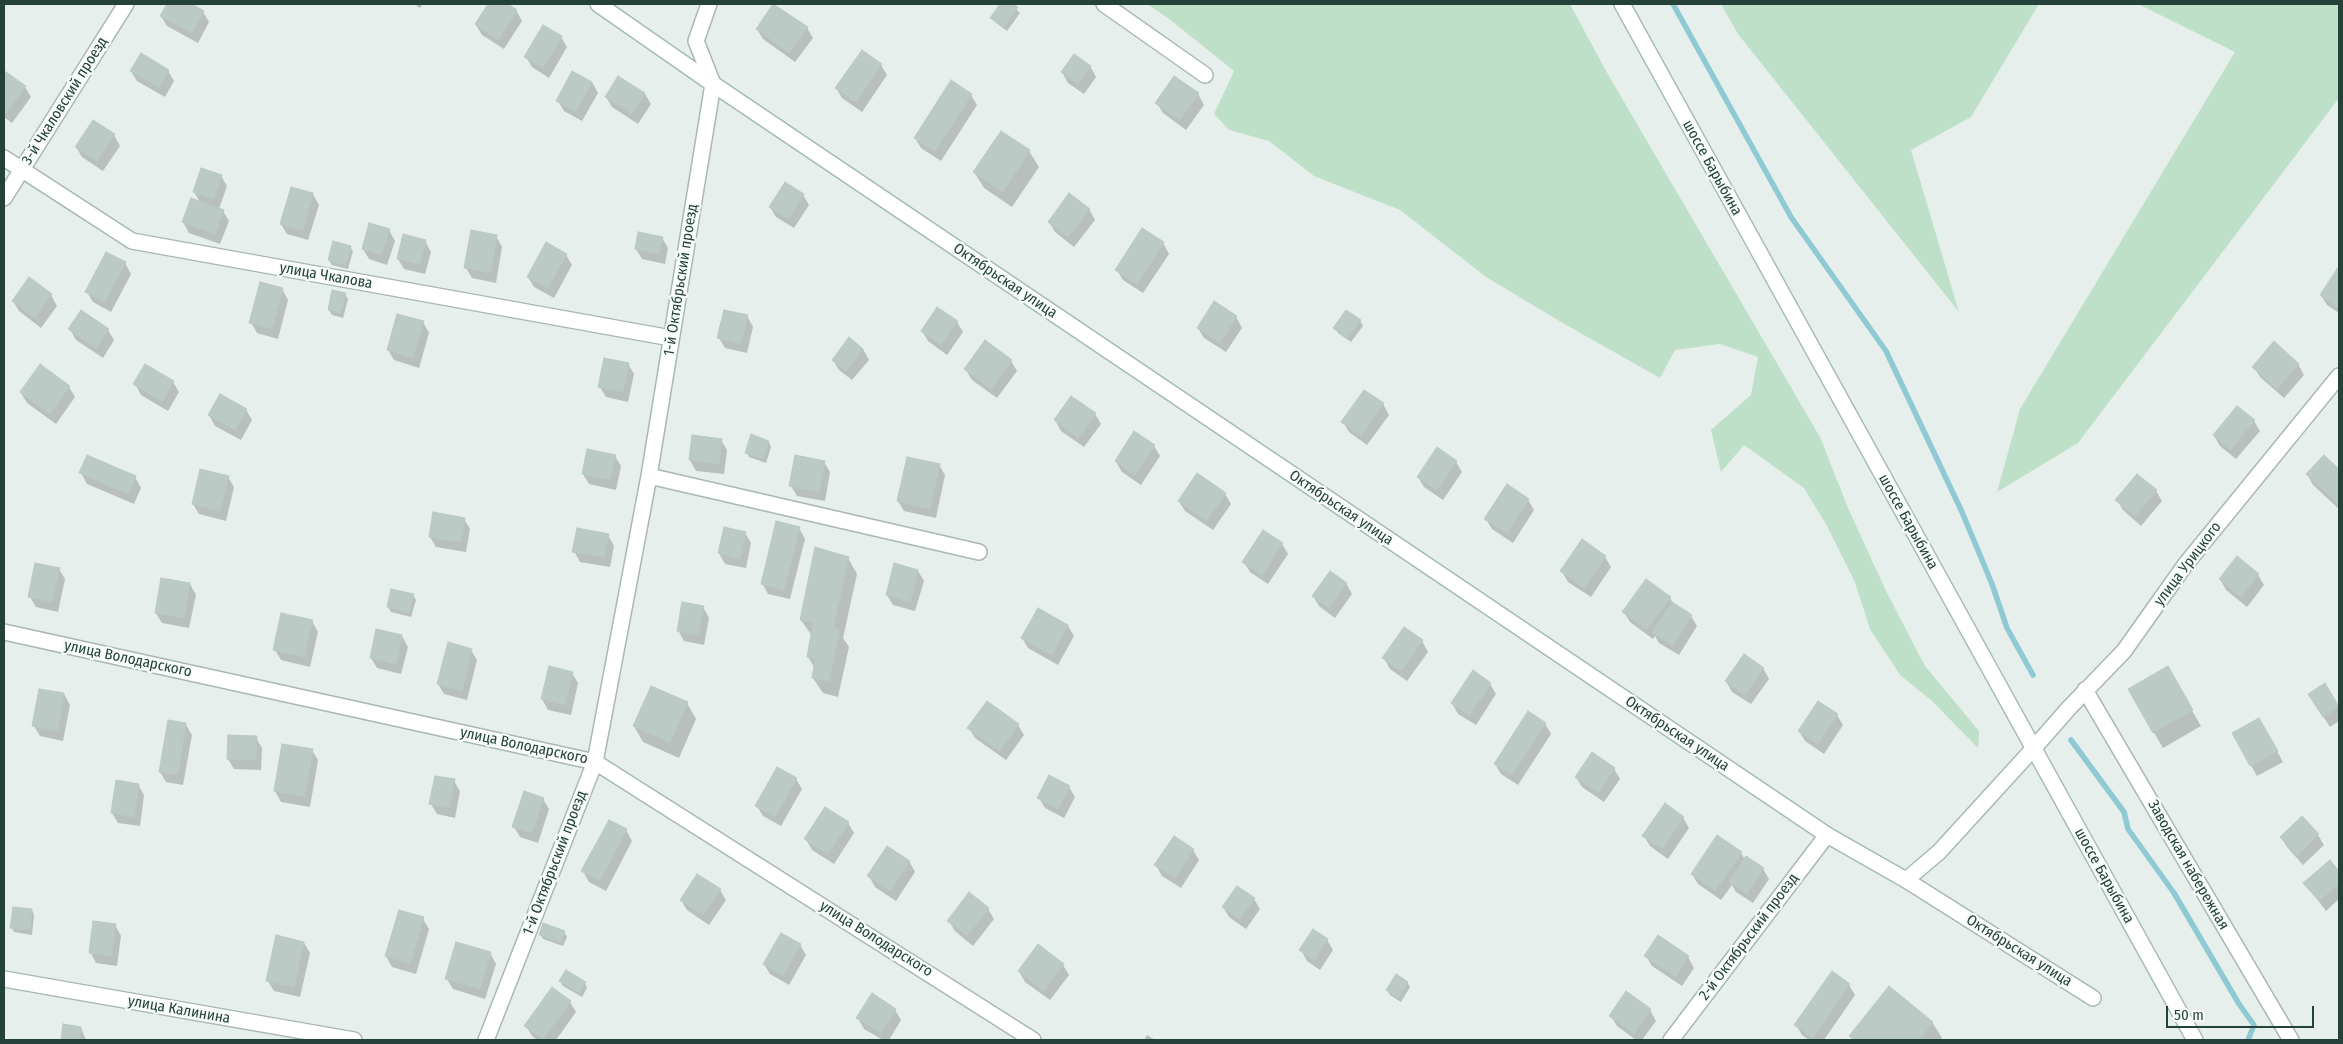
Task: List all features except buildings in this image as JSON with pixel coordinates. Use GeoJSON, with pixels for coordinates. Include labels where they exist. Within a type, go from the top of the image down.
{"type":"FeatureCollection","features":[{"type":"Feature","properties":{"kind":"street","name":"3-й Чкаловский проезд"},"geometry":{"type":"LineString","coordinates":[[4,198],[126,4]]}},
{"type":"Feature","properties":{"kind":"street","name":"Октябрьская улица"},"geometry":{"type":"LineString","coordinates":[[598,4],[713,84],[1827,835],[1906,880],[2093,998]]}},
{"type":"Feature","properties":{"kind":"street"},"geometry":{"type":"LineString","coordinates":[[709,4],[696,41],[713,84]]}},
{"type":"Feature","properties":{"kind":"street"},"geometry":{"type":"LineString","coordinates":[[1104,4],[1205,75]]}},
{"type":"Feature","properties":{"kind":"street","name":"шоссе Барыбина"},"geometry":{"type":"LineString","coordinates":[[1622,4],[2195,1040]]}},
{"type":"Feature","properties":{"kind":"street","name":"1-й Октябрьский проезд"},"geometry":{"type":"LineString","coordinates":[[486,1040],[595,762],[649,476],[713,84]]}},
{"type":"Feature","properties":{"kind":"street","name":"улица Чкалова"},"geometry":{"type":"LineString","coordinates":[[4,158],[21,172],[132,242],[671,338]]}},
{"type":"Feature","properties":{"kind":"street","name":"улица Урицкого"},"geometry":{"type":"LineString","coordinates":[[1906,880],[1939,852],[2085,690],[2124,651],[2185,565],[2339,376]]}},
{"type":"Feature","properties":{"kind":"street"},"geometry":{"type":"LineString","coordinates":[[649,476],[979,552]]}},
{"type":"Feature","properties":{"kind":"street","name":"улица Володарского"},"geometry":{"type":"LineString","coordinates":[[4,632],[595,762],[1033,1040]]}},
{"type":"Feature","properties":{"kind":"street","name":"Заводская набережная"},"geometry":{"type":"LineString","coordinates":[[2085,690],[2291,1040]]}},
{"type":"Feature","properties":{"kind":"street","name":"2-й Октябрьский проезд"},"geometry":{"type":"LineString","coordinates":[[1671,1040],[1827,835]]}},
{"type":"Feature","properties":{"kind":"street","name":"улица Калинина"},"geometry":{"type":"LineString","coordinates":[[4,979],[354,1040]]}},
{"type":"Feature","properties":{"kind":"green space"},"geometry":{"type":"Polygon","coordinates":[[[1147,4],[1570,4],[1606,71],[1820,437],[1848,508],[1886,591],[1925,666],[1979,731],[1978,748],[1932,701],[1900,675],[1870,629],[1855,582],[1827,526],[1804,488],[1744,445],[1721,472],[1711,430],[1751,395],[1758,357],[1720,344],[1675,350],[1660,378],[1561,322],[1486,277],[1400,210],[1314,176],[1269,141],[1229,130],[1214,114],[1234,71],[1168,18],[1147,4]]]}},
{"type":"Feature","properties":{"kind":"green space"},"geometry":{"type":"Polygon","coordinates":[[[1721,4],[2039,4],[1971,117],[1911,150],[1959,312],[1738,34],[1721,4]]]}},
{"type":"Feature","properties":{"kind":"green space"},"geometry":{"type":"Polygon","coordinates":[[[2138,4],[2339,4],[2339,98],[2078,443],[1997,492],[2020,409],[2235,52],[2138,4]]]}},
{"type":"Feature","properties":{"kind":"waterway"},"geometry":{"type":"LineString","coordinates":[[1673,4],[1791,217],[1886,351],[1962,512],[1992,584],[2007,628],[2033,675]]}},
{"type":"Feature","properties":{"kind":"waterway"},"geometry":{"type":"LineString","coordinates":[[2071,740],[2124,812],[2128,829],[2174,893],[2239,1004],[2254,1025],[2248,1040]]}}]}
